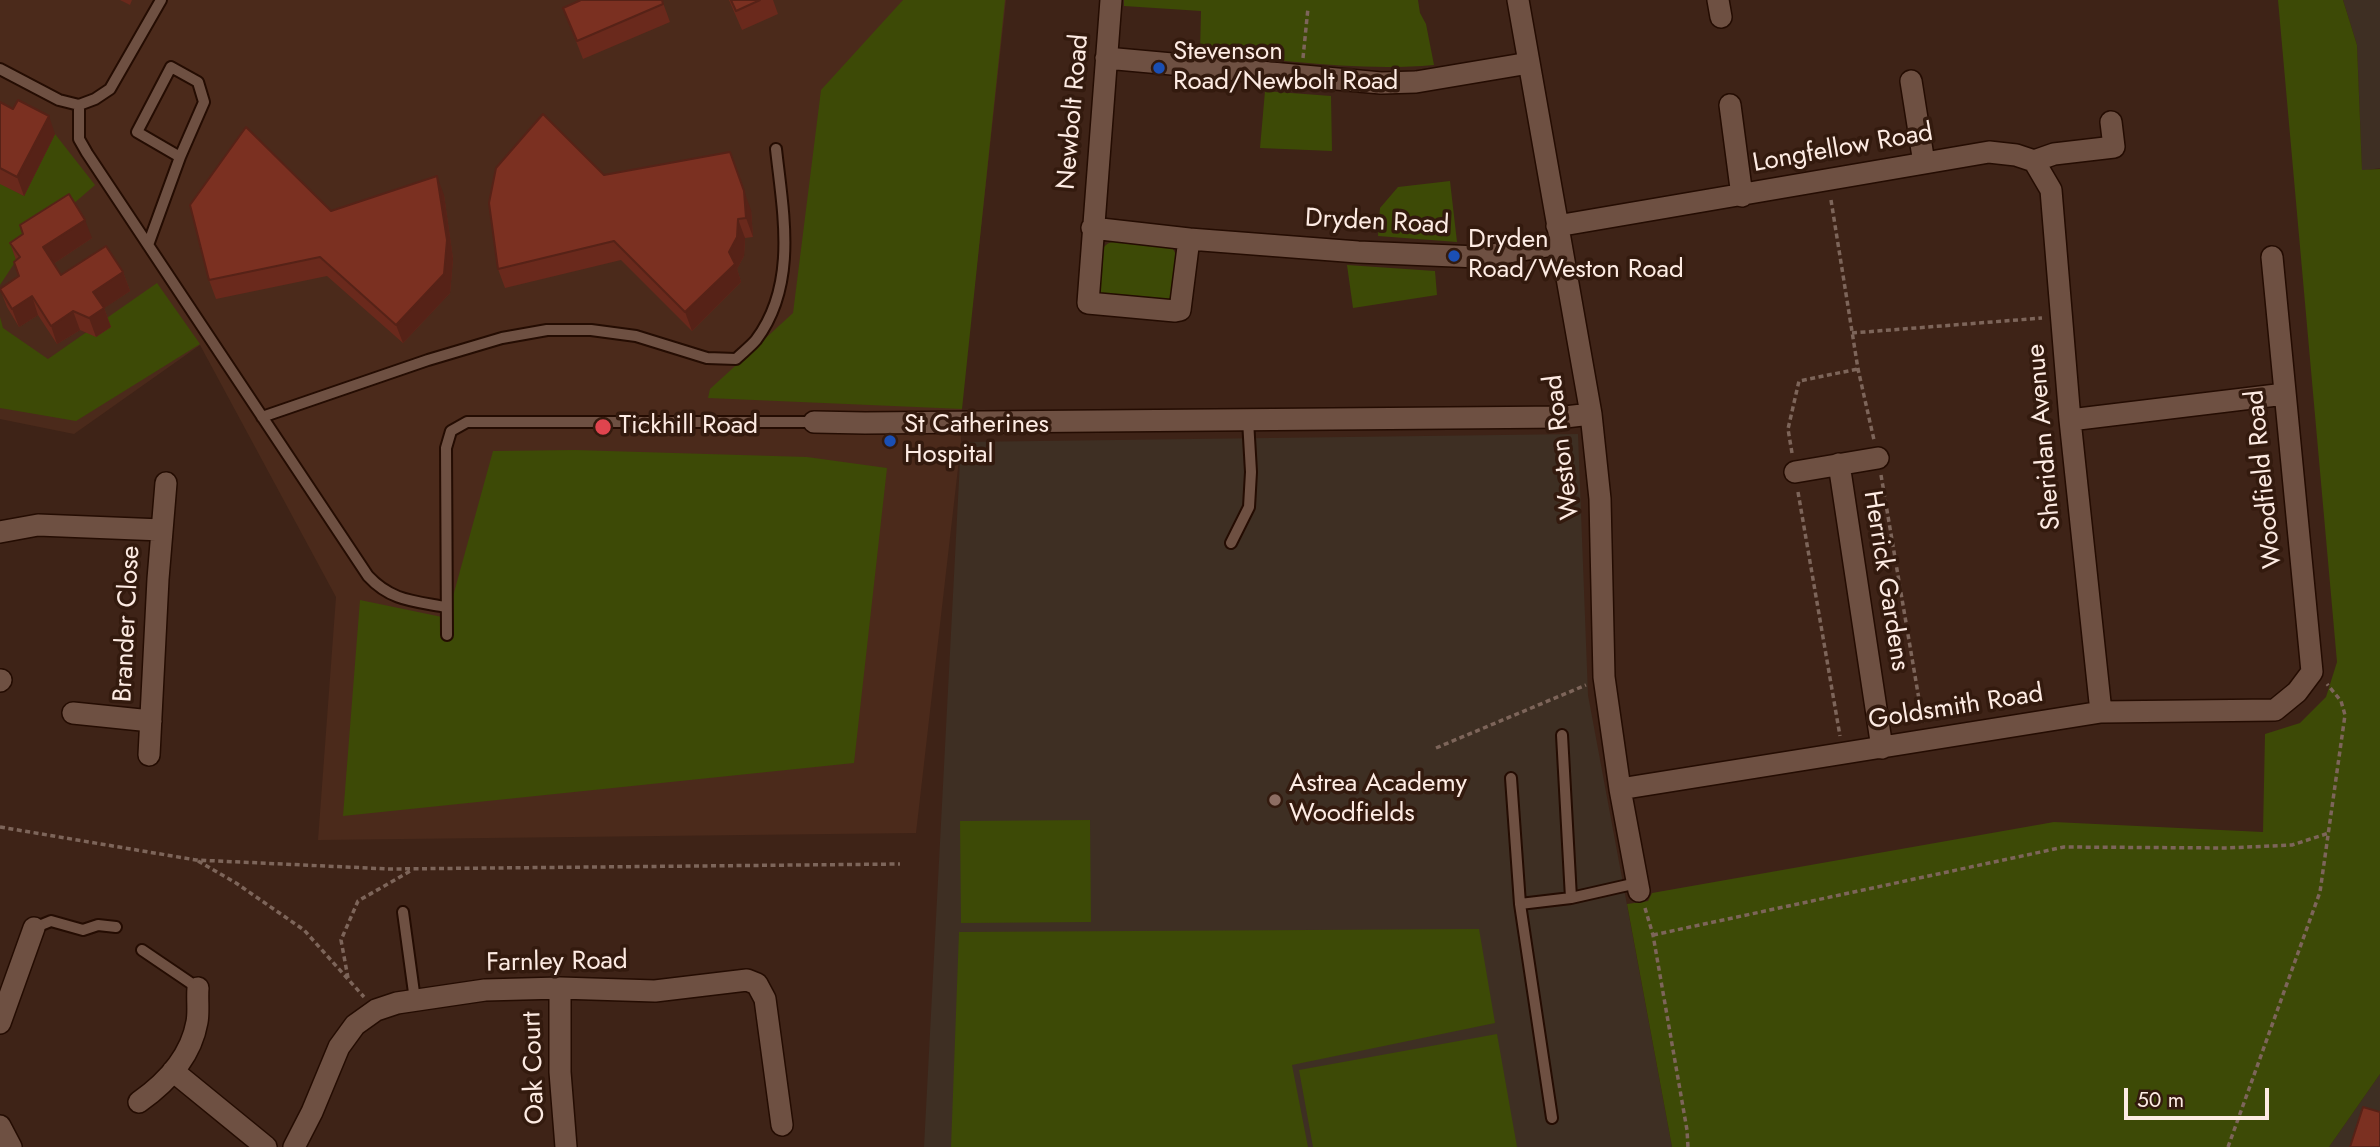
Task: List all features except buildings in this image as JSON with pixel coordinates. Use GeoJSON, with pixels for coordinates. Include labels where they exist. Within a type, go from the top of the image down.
{"type":"FeatureCollection","features":[{"type":"Feature","properties":{"kind":"street","name":"Newbolt Road"},"geometry":{"type":"LineString","coordinates":[[1092,228],[1111,0]]}},
{"type":"Feature","properties":{"kind":"street","name":"Weston Road"},"geometry":{"type":"LineString","coordinates":[[1518,0],[1591,414],[1600,499],[1604,677],[1619,789],[1638,887]]}},
{"type":"Feature","properties":{"kind":"street"},"geometry":{"type":"LineString","coordinates":[[1106,58],[1381,83],[1416,82],[1529,63]]}},
{"type":"Feature","properties":{"kind":"street"},"geometry":{"type":"LineString","coordinates":[[1911,81],[1924,163]]}},
{"type":"Feature","properties":{"kind":"street"},"geometry":{"type":"LineString","coordinates":[[1730,105],[1742,196]]}},
{"type":"Feature","properties":{"kind":"street","name":"Longfellow Road"},"geometry":{"type":"LineString","coordinates":[[1559,235],[1742,196],[1989,152],[2016,155],[2034,161],[2054,153],[2114,147],[2111,122]]}},
{"type":"Feature","properties":{"kind":"street","name":"Sheridan Avenue"},"geometry":{"type":"LineString","coordinates":[[2034,161],[2051,190],[2070,420],[2101,712]]}},
{"type":"Feature","properties":{"kind":"street"},"geometry":{"type":"LineString","coordinates":[[1092,228],[1086,297],[1092,305],[1180,310],[1189,239]]}},
{"type":"Feature","properties":{"kind":"street","name":"Dryden Road"},"geometry":{"type":"LineString","coordinates":[[1092,228],[1189,239],[1357,252],[1478,257],[1559,235]]}},
{"type":"Feature","properties":{"kind":"street","name":"Woodfield Road"},"geometry":{"type":"LineString","coordinates":[[2272,257],[2312,672]]}},
{"type":"Feature","properties":{"kind":"street"},"geometry":{"type":"LineString","coordinates":[[2070,420],[2285,394]]}},
{"type":"Feature","properties":{"kind":"street"},"geometry":{"type":"LineString","coordinates":[[814,422],[1565,417],[1591,414]]}},
{"type":"Feature","properties":{"kind":"street","name":"Herrick Gardens"},"geometry":{"type":"LineString","coordinates":[[1795,472],[1878,458]]}},
{"type":"Feature","properties":{"kind":"street","name":"Herrick Gardens"},"geometry":{"type":"LineString","coordinates":[[1839,464],[1882,748]]}},
{"type":"Feature","properties":{"kind":"street","name":"Brander Close"},"geometry":{"type":"LineString","coordinates":[[149,755],[166,482]]}},
{"type":"Feature","properties":{"kind":"street","name":"Brander Close"},"geometry":{"type":"LineString","coordinates":[[0,532],[38,525],[162,530]]}},
{"type":"Feature","properties":{"kind":"street","name":"Goldsmith Road"},"geometry":{"type":"LineString","coordinates":[[1619,789],[2101,712],[2275,710],[2297,692],[2312,672]]}},
{"type":"Feature","properties":{"kind":"street","name":"Brander Close"},"geometry":{"type":"LineString","coordinates":[[73,713],[151,721]]}},
{"type":"Feature","properties":{"kind":"street"},"geometry":{"type":"LineString","coordinates":[[0,1023],[34,928]]}},
{"type":"Feature","properties":{"kind":"street","name":"Farnley Road"},"geometry":{"type":"LineString","coordinates":[[294,1147],[339,1047],[355,1025],[376,1010],[397,1003],[485,990],[560,988],[654,991],[747,980],[757,984],[765,999],[782,1125]]}},
{"type":"Feature","properties":{"kind":"street"},"geometry":{"type":"LineString","coordinates":[[139,1102],[173,1072],[186,1055],[197,1022],[198,988]]}},
{"type":"Feature","properties":{"kind":"street","name":"Oak Court"},"geometry":{"type":"LineString","coordinates":[[560,988],[560,1072],[566,1147]]}},
{"type":"Feature","properties":{"kind":"street"},"geometry":{"type":"LineString","coordinates":[[173,1072],[266,1147]]}},
{"type":"Feature","properties":{"kind":"street"},"geometry":{"type":"LineString","coordinates":[[0,1126],[11,1147]]}},
{"type":"Feature","properties":{"kind":"lane"},"geometry":{"type":"LineString","coordinates":[[0,69],[59,100],[79,105],[95,99],[110,89],[160,0]]}},
{"type":"Feature","properties":{"kind":"lane"},"geometry":{"type":"LineString","coordinates":[[148,245],[180,157],[204,102],[198,82],[171,67],[137,132],[180,157]]}},
{"type":"Feature","properties":{"kind":"lane"},"geometry":{"type":"LineString","coordinates":[[79,105],[79,139],[368,576],[381,590],[398,598],[446,607]]}},
{"type":"Feature","properties":{"kind":"lane"},"geometry":{"type":"LineString","coordinates":[[262,417],[428,360],[502,338],[547,330],[591,330],[636,336],[707,358],[736,359],[755,341],[775,306],[782,276],[785,221],[776,149]]}},
{"type":"Feature","properties":{"kind":"lane"},"geometry":{"type":"LineString","coordinates":[[1231,543],[1250,507],[1248,420]]}},
{"type":"Feature","properties":{"kind":"lane"},"geometry":{"type":"LineString","coordinates":[[447,635],[446,447],[451,431],[467,422],[814,422]]}},
{"type":"Feature","properties":{"kind":"lane"},"geometry":{"type":"LineString","coordinates":[[1562,735],[1571,898]]}},
{"type":"Feature","properties":{"kind":"lane"},"geometry":{"type":"LineString","coordinates":[[1511,778],[1520,904],[1552,1118]]}},
{"type":"Feature","properties":{"kind":"lane"},"geometry":{"type":"LineString","coordinates":[[1520,904],[1638,887]]}},
{"type":"Feature","properties":{"kind":"lane"},"geometry":{"type":"LineString","coordinates":[[403,912],[415,1000]]}},
{"type":"Feature","properties":{"kind":"lane"},"geometry":{"type":"LineString","coordinates":[[34,928],[51,920],[83,930],[99,925],[116,928]]}},
{"type":"Feature","properties":{"kind":"lane"},"geometry":{"type":"LineString","coordinates":[[142,950],[198,988]]}},
{"type":"Feature","properties":{"kind":"path"},"geometry":{"type":"LineString","coordinates":[[1302,75],[1308,8]]}},
{"type":"Feature","properties":{"kind":"path"},"geometry":{"type":"LineString","coordinates":[[1852,333],[2062,317]]}},
{"type":"Feature","properties":{"kind":"path"},"geometry":{"type":"LineString","coordinates":[[1843,754],[1788,429],[1799,381],[1858,369]]}},
{"type":"Feature","properties":{"kind":"path"},"geometry":{"type":"LineString","coordinates":[[2228,1147],[2320,892],[2345,716],[2341,701],[2333,689],[2312,672]]}},
{"type":"Feature","properties":{"kind":"path"},"geometry":{"type":"LineString","coordinates":[[1436,748],[1604,677]]}},
{"type":"Feature","properties":{"kind":"path"},"geometry":{"type":"LineString","coordinates":[[0,827],[197,860],[414,869],[900,864]]}},
{"type":"Feature","properties":{"kind":"path"},"geometry":{"type":"LineString","coordinates":[[1653,934],[2064,847],[2227,848],[2292,845],[2329,832]]}},
{"type":"Feature","properties":{"kind":"path"},"geometry":{"type":"LineString","coordinates":[[197,860],[236,883],[304,930],[376,1010]]}},
{"type":"Feature","properties":{"kind":"path"},"geometry":{"type":"LineString","coordinates":[[349,980],[341,940],[358,901],[414,869]]}},
{"type":"Feature","properties":{"kind":"path"},"geometry":{"type":"LineString","coordinates":[[1638,887],[1653,934],[1688,1147]]}},
{"type":"Feature","properties":{"kind":"shaded area","name":"Tickhill Road"},"geometry":{"type":"Polygon","coordinates":[[[0,0],[1006,0],[962,401],[961,442],[916,833],[318,840],[336,597],[200,345],[74,434],[0,419],[0,0]]]}},
{"type":"Feature","properties":{"kind":"shaded area"},"geometry":{"type":"Polygon","coordinates":[[[2343,0],[2380,0],[2380,168],[2362,171],[2357,45],[2343,0]]]}},
{"type":"Feature","properties":{"kind":"shaded area","name":"Astrea Academy Woodfields"},"geometry":{"type":"Polygon","coordinates":[[[1578,434],[1588,695],[1672,1147],[924,1147],[961,442],[1578,434]]]}},
{"type":"Feature","properties":{"kind":"shaded area"},"geometry":{"type":"Polygon","coordinates":[[[2380,1074],[2380,1147],[2329,1147],[2380,1074]]]}},
{"type":"Feature","properties":{"kind":"green space"},"geometry":{"type":"Polygon","coordinates":[[[903,0],[1005,0],[962,409],[708,398],[710,389],[793,313],[821,90],[903,0]]]}},
{"type":"Feature","properties":{"kind":"green space"},"geometry":{"type":"Polygon","coordinates":[[[1124,0],[1418,0],[1434,65],[1346,66],[1200,53],[1201,11],[1124,6],[1124,0]]]}},
{"type":"Feature","properties":{"kind":"green space"},"geometry":{"type":"Polygon","coordinates":[[[2278,0],[2343,0],[2357,45],[2362,170],[2380,169],[2380,1074],[2329,1147],[1672,1147],[1627,904],[1648,901],[1652,893],[2054,822],[2263,832],[2265,734],[2300,723],[2326,697],[2337,662],[2278,0]]]}},
{"type":"Feature","properties":{"kind":"green space"},"geometry":{"type":"Polygon","coordinates":[[[1265,91],[1331,96],[1332,151],[1260,148],[1265,91]]]}},
{"type":"Feature","properties":{"kind":"green space"},"geometry":{"type":"Polygon","coordinates":[[[55,134],[95,185],[27,244],[0,285],[0,182],[24,196],[55,134]]]}},
{"type":"Feature","properties":{"kind":"green space"},"geometry":{"type":"Polygon","coordinates":[[[1450,181],[1457,242],[1378,236],[1380,208],[1398,187],[1450,181]]]}},
{"type":"Feature","properties":{"kind":"green space"},"geometry":{"type":"Polygon","coordinates":[[[1115,241],[1168,244],[1173,249],[1179,271],[1170,301],[1102,296],[1098,279],[1101,252],[1105,246],[1115,241]]]}},
{"type":"Feature","properties":{"kind":"green space"},"geometry":{"type":"Polygon","coordinates":[[[1347,265],[1435,271],[1437,295],[1353,308],[1347,265]]]}},
{"type":"Feature","properties":{"kind":"green space"},"geometry":{"type":"Polygon","coordinates":[[[157,283],[200,344],[76,421],[0,408],[0,317],[3,328],[48,359],[157,283]]]}},
{"type":"Feature","properties":{"kind":"green space"},"geometry":{"type":"Polygon","coordinates":[[[575,450],[807,457],[887,468],[854,763],[343,816],[360,600],[447,618],[493,451],[575,450]]]}},
{"type":"Feature","properties":{"kind":"green space"},"geometry":{"type":"Polygon","coordinates":[[[1090,820],[1091,922],[961,923],[960,821],[1090,820]]]}},
{"type":"Feature","properties":{"kind":"green space"},"geometry":{"type":"Polygon","coordinates":[[[1479,929],[1495,1023],[1292,1065],[1308,1147],[951,1147],[959,932],[1479,929]]]}},
{"type":"Feature","properties":{"kind":"green space"},"geometry":{"type":"Polygon","coordinates":[[[1497,1034],[1517,1147],[1313,1147],[1299,1070],[1497,1034]]]}},
{"type":"Feature","properties":{"kind":"place","name":"Stevenson Road/Newbolt Road"},"geometry":{"type":"Point","coordinates":[1159,68]}},
{"type":"Feature","properties":{"kind":"place","name":"Dryden Road/Weston Road"},"geometry":{"type":"Point","coordinates":[1454,256]}},
{"type":"Feature","properties":{"kind":"place","name":"Tickhill Road"},"geometry":{"type":"Point","coordinates":[603,427]}},
{"type":"Feature","properties":{"kind":"place","name":"St Catherines Hospital"},"geometry":{"type":"Point","coordinates":[890,441]}},
{"type":"Feature","properties":{"kind":"place","name":"Astrea Academy Woodfields"},"geometry":{"type":"Point","coordinates":[1275,800]}}]}
